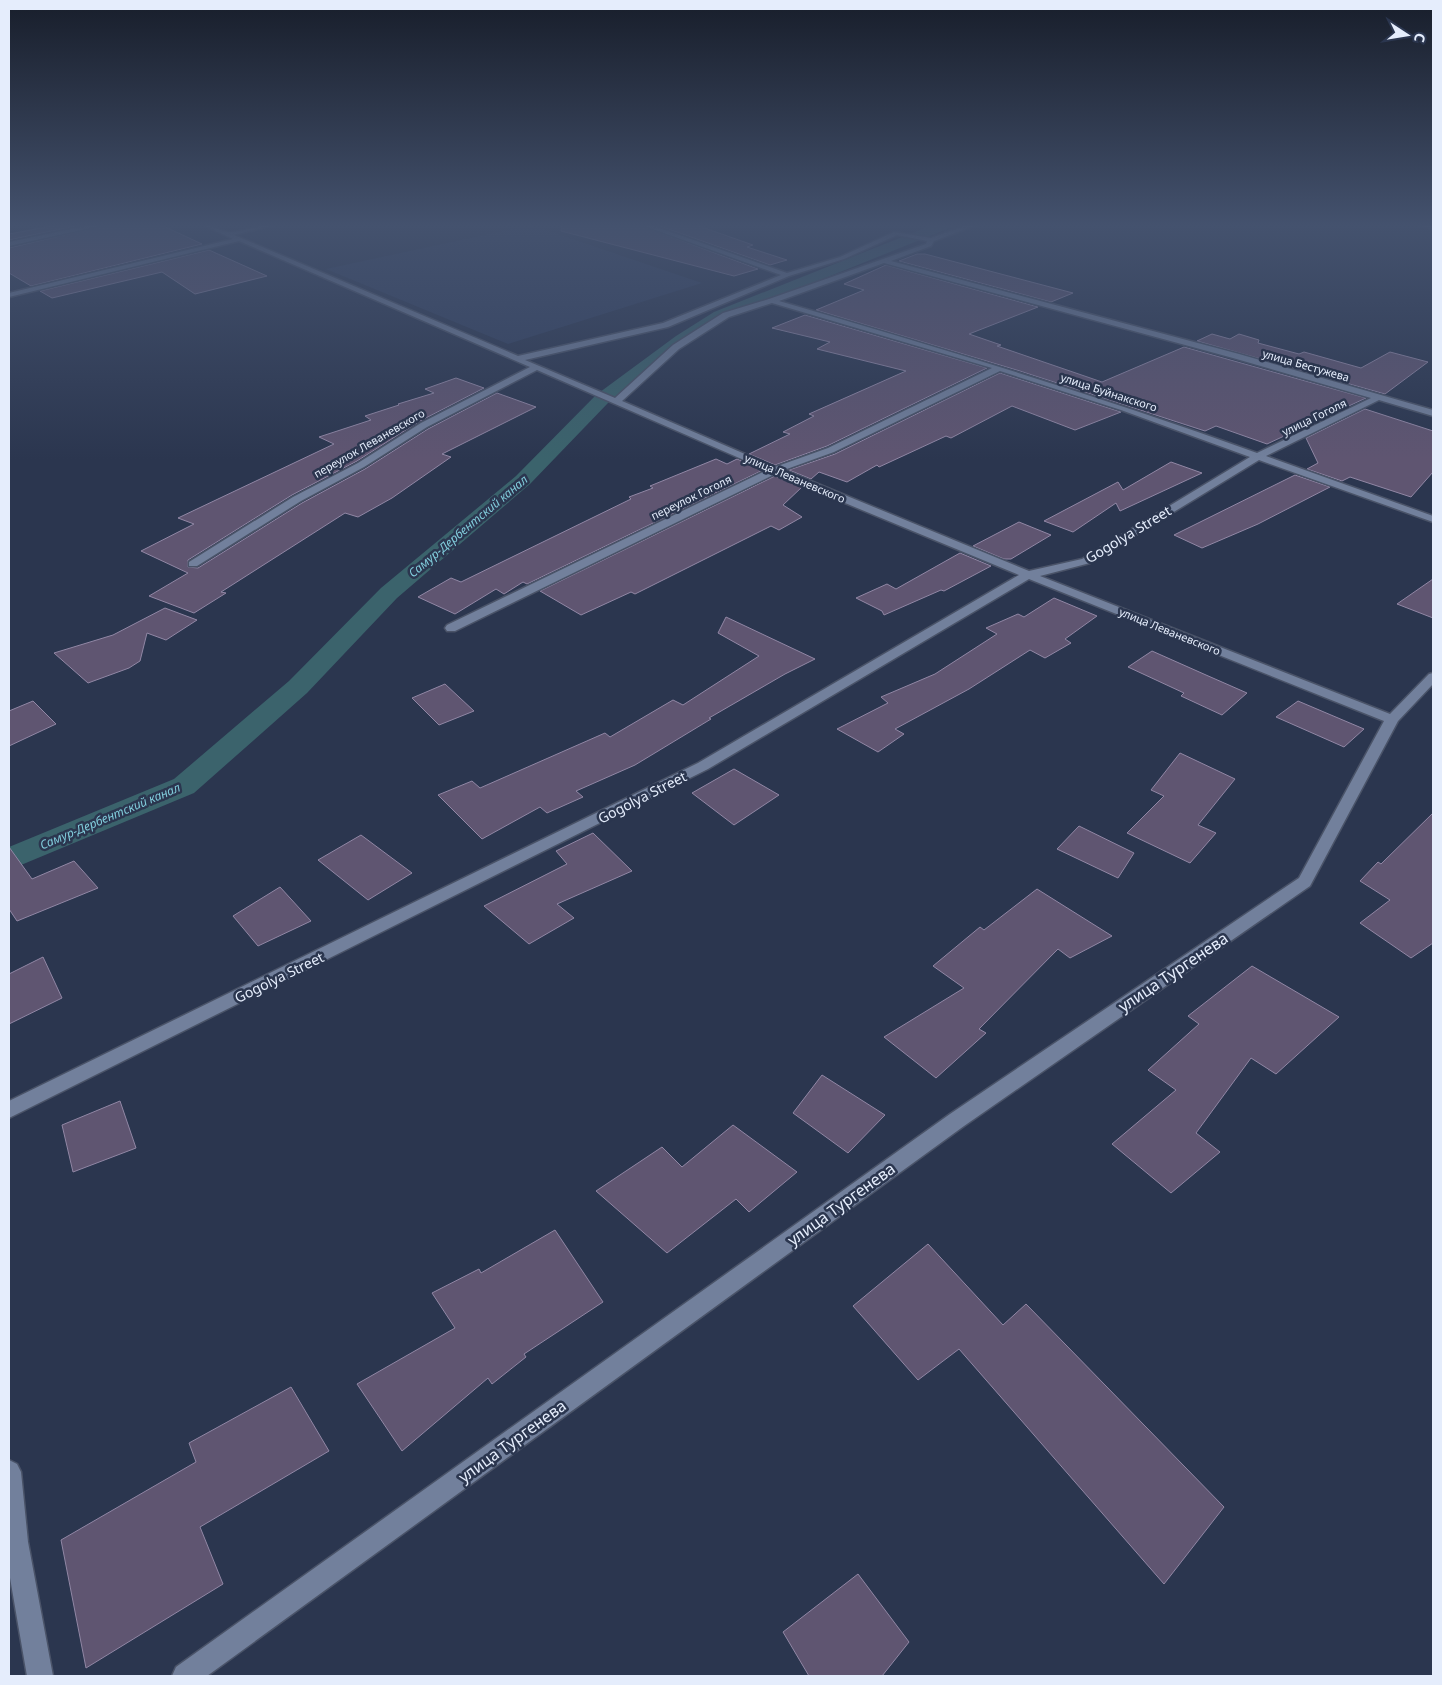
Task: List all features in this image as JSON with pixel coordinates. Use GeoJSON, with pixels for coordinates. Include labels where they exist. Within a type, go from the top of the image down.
{"type":"FeatureCollection","features":[{"type":"Feature","properties":{"kind":"street","name":"улица Леваневского"},"geometry":{"type":"LineString","coordinates":[[386,303],[607,399],[1028,575],[1392,719]]}},
{"type":"Feature","properties":{"kind":"street"},"geometry":{"type":"LineString","coordinates":[[517,359],[665,325],[719,303]]}},
{"type":"Feature","properties":{"kind":"street"},"geometry":{"type":"LineString","coordinates":[[607,399],[638,384],[676,347],[726,315],[767,303]]}},
{"type":"Feature","properties":{"kind":"street","name":"улица Буйнакского"},"geometry":{"type":"LineString","coordinates":[[778,303],[998,368],[1124,408],[1433,519]]}},
{"type":"Feature","properties":{"kind":"street","name":"улица Бестужева"},"geometry":{"type":"LineString","coordinates":[[1038,303],[1236,356],[1433,413]]}},
{"type":"Feature","properties":{"kind":"street","name":"переулок Леваневского"},"geometry":{"type":"LineString","coordinates":[[193,564],[297,499],[361,465],[424,425],[506,381],[537,367]]}},
{"type":"Feature","properties":{"kind":"street","name":"переулок Гоголя"},"geometry":{"type":"LineString","coordinates":[[451,628],[775,470],[831,450],[998,368]]}},
{"type":"Feature","properties":{"kind":"street","name":"улица Гоголя"},"geometry":{"type":"LineString","coordinates":[[1258,456],[1379,398]]}},
{"type":"Feature","properties":{"kind":"street","name":"Gogolya Street"},"geometry":{"type":"LineString","coordinates":[[9,1110],[703,766],[1028,575],[1086,561],[1258,456]]}},
{"type":"Feature","properties":{"kind":"street","name":"улица Тургенева"},"geometry":{"type":"LineString","coordinates":[[185,1676],[957,1120],[1305,882],[1392,719],[1433,677]]}},
{"type":"Feature","properties":{"kind":"street"},"geometry":{"type":"LineString","coordinates":[[9,1472],[16,1542],[40,1676]]}},
{"type":"Feature","properties":{"kind":"shaded area"},"geometry":{"type":"Polygon","coordinates":[[[408,303],[640,303],[508,344],[408,303]]]}},
{"type":"Feature","properties":{"kind":"building"},"geometry":{"type":"Polygon","coordinates":[[[834,303],[1022,303],[1038,307],[969,334],[1001,345],[997,346],[1102,382],[1184,347],[1366,398],[1267,444],[1216,426],[1205,431],[1020,371],[816,310],[834,303]]]}},
{"type":"Feature","properties":{"kind":"building"},"geometry":{"type":"Polygon","coordinates":[[[805,315],[987,368],[827,446],[775,465],[749,454],[790,434],[783,432],[814,416],[809,414],[906,371],[817,349],[830,342],[772,328],[805,315]]]}},
{"type":"Feature","properties":{"kind":"building"},"geometry":{"type":"Polygon","coordinates":[[[1212,334],[1230,339],[1239,334],[1259,340],[1258,343],[1299,354],[1304,352],[1361,368],[1390,352],[1428,362],[1385,394],[1197,341],[1212,334]]]}},
{"type":"Feature","properties":{"kind":"building"},"geometry":{"type":"Polygon","coordinates":[[[1000,373],[1121,412],[1075,430],[1012,406],[951,438],[946,436],[879,467],[877,465],[847,482],[819,472],[811,479],[789,470],[835,454],[1000,373]]]}},
{"type":"Feature","properties":{"kind":"building"},"geometry":{"type":"Polygon","coordinates":[[[456,378],[484,388],[420,421],[357,461],[292,495],[188,560],[188,567],[198,568],[302,503],[365,469],[428,429],[497,393],[536,407],[442,454],[451,457],[392,498],[358,517],[345,513],[221,592],[226,593],[194,613],[149,596],[188,573],[141,551],[194,524],[178,518],[334,444],[319,437],[371,420],[365,416],[434,393],[425,389],[456,378]]]}},
{"type":"Feature","properties":{"kind":"building"},"geometry":{"type":"Polygon","coordinates":[[[1365,409],[1433,431],[1433,472],[1411,497],[1350,477],[1342,481],[1307,469],[1318,463],[1306,438],[1365,409]]]}},
{"type":"Feature","properties":{"kind":"building"},"geometry":{"type":"Polygon","coordinates":[[[716,459],[727,464],[737,459],[763,470],[527,584],[523,582],[504,594],[496,589],[455,614],[418,597],[451,578],[461,582],[631,499],[629,497],[653,488],[650,486],[716,459]]]}},
{"type":"Feature","properties":{"kind":"building"},"geometry":{"type":"Polygon","coordinates":[[[1171,462],[1202,473],[1120,511],[1116,503],[1073,532],[1044,521],[1118,482],[1123,490],[1171,462]]]}},
{"type":"Feature","properties":{"kind":"building"},"geometry":{"type":"Polygon","coordinates":[[[1295,475],[1330,487],[1258,524],[1202,548],[1174,535],[1295,475]]]}},
{"type":"Feature","properties":{"kind":"building"},"geometry":{"type":"Polygon","coordinates":[[[775,476],[802,487],[783,505],[802,517],[779,530],[771,526],[635,594],[631,592],[581,615],[540,591],[775,476]]]}},
{"type":"Feature","properties":{"kind":"building"},"geometry":{"type":"Polygon","coordinates":[[[1019,522],[1051,535],[1011,559],[1004,559],[973,546],[1019,522]]]}},
{"type":"Feature","properties":{"kind":"building"},"geometry":{"type":"Polygon","coordinates":[[[960,553],[991,566],[944,591],[941,590],[884,615],[882,611],[856,598],[887,584],[896,589],[960,553]]]}},
{"type":"Feature","properties":{"kind":"building"},"geometry":{"type":"Polygon","coordinates":[[[1433,579],[1433,618],[1397,604],[1433,579]]]}},
{"type":"Feature","properties":{"kind":"building"},"geometry":{"type":"Polygon","coordinates":[[[1054,598],[1097,616],[1065,639],[1071,643],[1045,658],[1030,650],[969,689],[895,729],[904,734],[878,752],[837,729],[888,703],[881,697],[935,674],[997,634],[986,628],[1018,614],[1024,617],[1054,598]]]}},
{"type":"Feature","properties":{"kind":"building"},"geometry":{"type":"Polygon","coordinates":[[[165,608],[197,620],[166,640],[147,633],[140,661],[129,668],[88,683],[54,653],[113,635],[165,608]]]}},
{"type":"Feature","properties":{"kind":"building"},"geometry":{"type":"Polygon","coordinates":[[[726,617],[815,659],[709,718],[711,719],[635,765],[576,791],[583,797],[547,813],[540,807],[482,839],[438,795],[472,781],[480,788],[605,733],[610,737],[673,700],[683,705],[759,656],[718,633],[726,617]]]}},
{"type":"Feature","properties":{"kind":"building"},"geometry":{"type":"Polygon","coordinates":[[[1152,651],[1247,693],[1222,715],[1181,696],[1184,693],[1128,667],[1152,651]]]}},
{"type":"Feature","properties":{"kind":"building"},"geometry":{"type":"Polygon","coordinates":[[[445,684],[474,711],[439,725],[412,698],[445,684]]]}},
{"type":"Feature","properties":{"kind":"building"},"geometry":{"type":"Polygon","coordinates":[[[33,701],[56,724],[9,746],[9,711],[33,701]]]}},
{"type":"Feature","properties":{"kind":"building"},"geometry":{"type":"Polygon","coordinates":[[[1298,701],[1364,729],[1344,747],[1276,717],[1298,701]]]}},
{"type":"Feature","properties":{"kind":"building"},"geometry":{"type":"Polygon","coordinates":[[[1180,753],[1235,779],[1198,825],[1216,833],[1190,863],[1127,833],[1164,796],[1151,790],[1180,753]]]}},
{"type":"Feature","properties":{"kind":"building"},"geometry":{"type":"Polygon","coordinates":[[[734,769],[779,795],[734,825],[692,793],[734,769]]]}},
{"type":"Feature","properties":{"kind":"building"},"geometry":{"type":"Polygon","coordinates":[[[1433,813],[1433,943],[1411,958],[1360,923],[1390,900],[1360,881],[1378,862],[1381,864],[1433,813]]]}},
{"type":"Feature","properties":{"kind":"building"},"geometry":{"type":"Polygon","coordinates":[[[1079,826],[1134,853],[1118,878],[1057,849],[1079,826]]]}},
{"type":"Feature","properties":{"kind":"building"},"geometry":{"type":"Polygon","coordinates":[[[593,833],[632,871],[557,904],[574,918],[529,944],[484,906],[567,864],[556,851],[593,833]]]}},
{"type":"Feature","properties":{"kind":"building"},"geometry":{"type":"Polygon","coordinates":[[[361,835],[412,873],[368,900],[318,860],[361,835]]]}},
{"type":"Feature","properties":{"kind":"building"},"geometry":{"type":"Polygon","coordinates":[[[9,847],[32,879],[74,861],[98,888],[17,921],[9,909],[9,847]]]}},
{"type":"Feature","properties":{"kind":"building"},"geometry":{"type":"Polygon","coordinates":[[[280,887],[311,921],[258,946],[233,916],[280,887]]]}},
{"type":"Feature","properties":{"kind":"building"},"geometry":{"type":"Polygon","coordinates":[[[1037,889],[1112,936],[1070,958],[1058,949],[979,1029],[986,1033],[936,1078],[884,1037],[964,988],[933,966],[980,927],[984,930],[1037,889]]]}},
{"type":"Feature","properties":{"kind":"building"},"geometry":{"type":"Polygon","coordinates":[[[43,957],[62,998],[9,1024],[9,974],[43,957]]]}},
{"type":"Feature","properties":{"kind":"building"},"geometry":{"type":"Polygon","coordinates":[[[1252,966],[1339,1017],[1276,1074],[1251,1058],[1196,1133],[1220,1152],[1171,1193],[1112,1144],[1176,1090],[1148,1070],[1199,1024],[1188,1016],[1252,966]]]}},
{"type":"Feature","properties":{"kind":"building"},"geometry":{"type":"Polygon","coordinates":[[[822,1075],[885,1115],[848,1153],[793,1113],[822,1075]]]}},
{"type":"Feature","properties":{"kind":"building"},"geometry":{"type":"Polygon","coordinates":[[[120,1101],[136,1148],[73,1172],[62,1125],[120,1101]]]}},
{"type":"Feature","properties":{"kind":"building"},"geometry":{"type":"Polygon","coordinates":[[[733,1125],[797,1172],[749,1212],[736,1199],[667,1253],[596,1191],[662,1147],[682,1167],[733,1125]]]}},
{"type":"Feature","properties":{"kind":"building"},"geometry":{"type":"Polygon","coordinates":[[[555,1230],[603,1302],[524,1354],[526,1357],[492,1384],[488,1378],[402,1451],[357,1384],[455,1328],[432,1293],[479,1269],[481,1273],[555,1230]]]}},
{"type":"Feature","properties":{"kind":"building"},"geometry":{"type":"Polygon","coordinates":[[[928,1244],[1003,1325],[1026,1304],[1224,1507],[1164,1584],[959,1349],[918,1380],[853,1306],[928,1244]]]}},
{"type":"Feature","properties":{"kind":"building"},"geometry":{"type":"Polygon","coordinates":[[[291,1387],[329,1451],[200,1527],[223,1584],[86,1668],[61,1540],[196,1462],[189,1443],[291,1387]]]}},
{"type":"Feature","properties":{"kind":"building"},"geometry":{"type":"Polygon","coordinates":[[[858,1574],[909,1642],[882,1676],[809,1676],[783,1632],[858,1574]]]}},
{"type":"Feature","properties":{"kind":"waterway","name":"Самур-Дербентский канал"},"geometry":{"type":"LineString","coordinates":[[9,859],[184,786],[298,687],[389,593],[523,480],[602,399],[682,339],[720,315],[751,303]]}}]}
